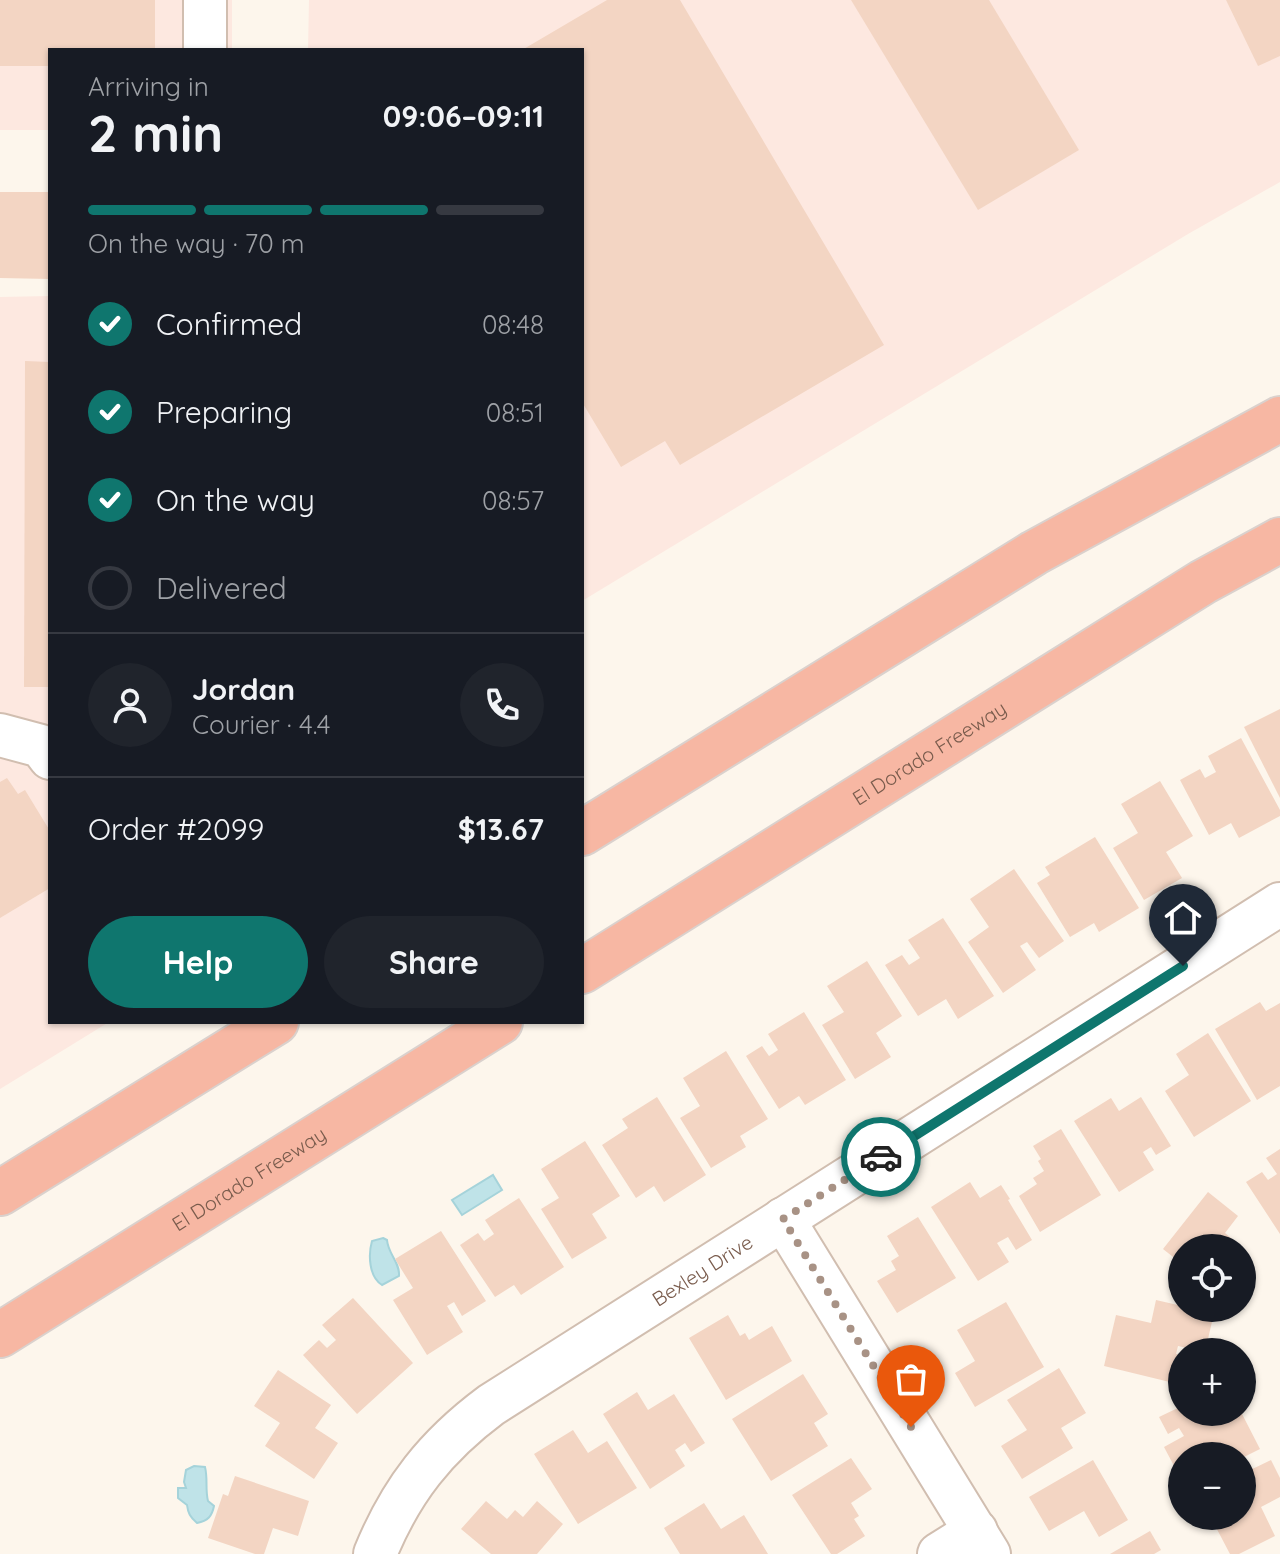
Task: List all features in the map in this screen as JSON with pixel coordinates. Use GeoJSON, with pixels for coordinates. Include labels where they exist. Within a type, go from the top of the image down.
{"type":"FeatureCollection","features":[{"type":"Feature","properties":{"kind":"highway"},"geometry":{"type":"LineString","coordinates":[[584,832],[1034,553],[1280,419]]}},
{"type":"Feature","properties":{"kind":"highway","name":"El Dorado Freeway"},"geometry":{"type":"LineString","coordinates":[[584,970],[1203,582],[1280,540]]}},
{"type":"Feature","properties":{"kind":"highway"},"geometry":{"type":"LineString","coordinates":[[0,1193],[273,1024]]}},
{"type":"Feature","properties":{"kind":"highway","name":"El Dorado Freeway"},"geometry":{"type":"LineString","coordinates":[[0,1335],[497,1024]]}},
{"type":"Feature","properties":{"kind":"street"},"geometry":{"type":"LineString","coordinates":[[205,0],[205,48]]}},
{"type":"Feature","properties":{"kind":"street"},"geometry":{"type":"LineString","coordinates":[[0,735],[41,746],[48,755]]}},
{"type":"Feature","properties":{"kind":"street","name":"Bexley Drive"},"geometry":{"type":"LineString","coordinates":[[375,1554],[391,1517],[433,1455],[491,1405],[1280,904]]}},
{"type":"Feature","properties":{"kind":"street"},"geometry":{"type":"LineString","coordinates":[[783,1219],[982,1543],[939,1554]]}},
{"type":"Feature","properties":{"kind":"shaded area"},"geometry":{"type":"Polygon","coordinates":[[[0,0],[232,0],[232,48],[48,48],[48,130],[0,130],[0,0]]]}},
{"type":"Feature","properties":{"kind":"shaded area"},"geometry":{"type":"Polygon","coordinates":[[[309,0],[1280,0],[1280,182],[1188,234],[584,600],[584,48],[308,48],[309,0]]]}},
{"type":"Feature","properties":{"kind":"shaded area"},"geometry":{"type":"Polygon","coordinates":[[[48,296],[48,1024],[106,1024],[0,1089],[0,297],[48,296]]]}},
{"type":"Feature","properties":{"kind":"water"},"geometry":{"type":"Polygon","coordinates":[[[493,1175],[502,1190],[462,1215],[452,1200],[493,1175]]]}},
{"type":"Feature","properties":{"kind":"water"},"geometry":{"type":"Polygon","coordinates":[[[387,1240],[398,1266],[399,1276],[382,1285],[374,1277],[370,1253],[372,1241],[387,1240]]]}},
{"type":"Feature","properties":{"kind":"water"},"geometry":{"type":"Polygon","coordinates":[[[194,1466],[205,1467],[208,1501],[214,1506],[209,1518],[197,1523],[187,1505],[178,1498],[178,1488],[186,1488],[186,1470],[194,1466]]]}},
{"type":"Feature","properties":{"kind":"building"},"geometry":{"type":"Polygon","coordinates":[[[0,0],[155,0],[155,48],[48,48],[48,66],[0,66],[0,0]]]}},
{"type":"Feature","properties":{"kind":"building"},"geometry":{"type":"Polygon","coordinates":[[[607,0],[680,0],[884,345],[680,465],[665,441],[621,467],[584,405],[584,48],[525,48],[607,0]]]}},
{"type":"Feature","properties":{"kind":"building"},"geometry":{"type":"Polygon","coordinates":[[[851,0],[989,0],[1079,150],[978,210],[851,0]]]}},
{"type":"Feature","properties":{"kind":"building"},"geometry":{"type":"Polygon","coordinates":[[[1226,0],[1280,0],[1280,56],[1258,66],[1226,0]]]}},
{"type":"Feature","properties":{"kind":"building"},"geometry":{"type":"Polygon","coordinates":[[[0,192],[48,192],[48,279],[0,278],[0,192]]]}},
{"type":"Feature","properties":{"kind":"building"},"geometry":{"type":"Polygon","coordinates":[[[25,361],[48,362],[48,687],[24,687],[25,361]]]}},
{"type":"Feature","properties":{"kind":"building"},"geometry":{"type":"Polygon","coordinates":[[[1280,709],[1280,798],[1244,727],[1280,709]]]}},
{"type":"Feature","properties":{"kind":"building"},"geometry":{"type":"Polygon","coordinates":[[[1241,738],[1280,810],[1280,816],[1239,838],[1231,823],[1209,835],[1180,780],[1200,769],[1205,778],[1216,772],[1208,756],[1241,738]]]}},
{"type":"Feature","properties":{"kind":"building"},"geometry":{"type":"Polygon","coordinates":[[[7,778],[18,794],[25,790],[48,828],[48,889],[0,918],[0,782],[7,778]]]}},
{"type":"Feature","properties":{"kind":"building"},"geometry":{"type":"Polygon","coordinates":[[[1160,781],[1193,836],[1166,852],[1182,878],[1144,900],[1113,848],[1138,833],[1121,804],[1160,781]]]}},
{"type":"Feature","properties":{"kind":"building"},"geometry":{"type":"Polygon","coordinates":[[[1095,837],[1139,908],[1099,932],[1094,923],[1070,937],[1037,883],[1050,875],[1045,867],[1095,837]]]}},
{"type":"Feature","properties":{"kind":"building"},"geometry":{"type":"Polygon","coordinates":[[[1014,869],[1064,941],[1039,958],[1027,942],[1020,946],[1036,970],[1003,993],[968,942],[989,927],[970,899],[1014,869]]]}},
{"type":"Feature","properties":{"kind":"building"},"geometry":{"type":"Polygon","coordinates":[[[943,918],[994,996],[958,1019],[946,999],[918,1016],[885,965],[902,955],[909,965],[920,958],[908,940],[943,918]]]}},
{"type":"Feature","properties":{"kind":"building"},"geometry":{"type":"Polygon","coordinates":[[[867,961],[902,1016],[876,1033],[891,1057],[855,1079],[822,1025],[844,1012],[827,986],[867,961]]]}},
{"type":"Feature","properties":{"kind":"building"},"geometry":{"type":"Polygon","coordinates":[[[1260,1002],[1266,1011],[1280,1003],[1280,1086],[1257,1100],[1215,1029],[1260,1002]]]}},
{"type":"Feature","properties":{"kind":"building"},"geometry":{"type":"Polygon","coordinates":[[[804,1012],[846,1080],[805,1105],[799,1096],[779,1109],[746,1056],[762,1046],[769,1056],[778,1050],[768,1034],[804,1012]]]}},
{"type":"Feature","properties":{"kind":"building"},"geometry":{"type":"Polygon","coordinates":[[[1208,1033],[1251,1101],[1194,1137],[1165,1091],[1189,1075],[1176,1054],[1208,1033]]]}},
{"type":"Feature","properties":{"kind":"building"},"geometry":{"type":"Polygon","coordinates":[[[726,1051],[768,1119],[740,1136],[746,1147],[711,1168],[680,1118],[700,1106],[683,1078],[726,1051]]]}},
{"type":"Feature","properties":{"kind":"building"},"geometry":{"type":"Polygon","coordinates":[[[657,1097],[706,1175],[664,1202],[654,1186],[636,1198],[602,1145],[628,1128],[622,1119],[657,1097]]]}},
{"type":"Feature","properties":{"kind":"building"},"geometry":{"type":"Polygon","coordinates":[[[1141,1097],[1171,1146],[1156,1155],[1151,1147],[1143,1152],[1154,1170],[1119,1192],[1074,1121],[1111,1098],[1119,1111],[1141,1097]]]}},
{"type":"Feature","properties":{"kind":"building"},"geometry":{"type":"Polygon","coordinates":[[[1061,1129],[1101,1195],[1040,1232],[1019,1196],[1037,1184],[1033,1178],[1044,1171],[1033,1146],[1061,1129]]]}},
{"type":"Feature","properties":{"kind":"building"},"geometry":{"type":"Polygon","coordinates":[[[585,1141],[620,1196],[592,1214],[607,1238],[572,1259],[541,1209],[559,1198],[541,1169],[585,1141]]]}},
{"type":"Feature","properties":{"kind":"building"},"geometry":{"type":"Polygon","coordinates":[[[1280,1149],[1280,1234],[1246,1182],[1262,1172],[1268,1180],[1277,1174],[1266,1158],[1280,1149]]]}},
{"type":"Feature","properties":{"kind":"building"},"geometry":{"type":"Polygon","coordinates":[[[970,1182],[980,1198],[1001,1185],[1032,1240],[1016,1250],[1008,1237],[997,1243],[1009,1262],[978,1281],[931,1207],[970,1182]]]}},
{"type":"Feature","properties":{"kind":"building"},"geometry":{"type":"Polygon","coordinates":[[[1208,1192],[1238,1216],[1226,1234],[1175,1234],[1208,1192]]]}},
{"type":"Feature","properties":{"kind":"building"},"geometry":{"type":"Polygon","coordinates":[[[519,1198],[564,1267],[521,1295],[514,1285],[495,1297],[460,1245],[478,1233],[484,1241],[494,1234],[485,1220],[519,1198]]]}},
{"type":"Feature","properties":{"kind":"building"},"geometry":{"type":"Polygon","coordinates":[[[918,1217],[956,1278],[897,1313],[877,1281],[896,1270],[891,1261],[899,1256],[887,1236],[918,1217]]]}},
{"type":"Feature","properties":{"kind":"building"},"geometry":{"type":"Polygon","coordinates":[[[441,1231],[486,1301],[462,1316],[454,1302],[447,1306],[463,1332],[427,1355],[393,1300],[413,1288],[395,1259],[441,1231]]]}},
{"type":"Feature","properties":{"kind":"building"},"geometry":{"type":"Polygon","coordinates":[[[353,1298],[413,1363],[357,1414],[303,1355],[319,1340],[327,1348],[336,1340],[322,1325],[353,1298]]]}},
{"type":"Feature","properties":{"kind":"building"},"geometry":{"type":"Polygon","coordinates":[[[1156,1300],[1168,1303],[1168,1322],[1212,1322],[1208,1338],[1168,1338],[1168,1382],[1104,1366],[1116,1315],[1151,1323],[1156,1300]]]}},
{"type":"Feature","properties":{"kind":"building"},"geometry":{"type":"Polygon","coordinates":[[[1006,1302],[1044,1367],[975,1407],[955,1373],[975,1361],[957,1330],[1006,1302]]]}},
{"type":"Feature","properties":{"kind":"building"},"geometry":{"type":"Polygon","coordinates":[[[728,1315],[740,1336],[745,1333],[749,1340],[772,1326],[792,1361],[726,1400],[689,1338],[728,1315]]]}},
{"type":"Feature","properties":{"kind":"building"},"geometry":{"type":"Polygon","coordinates":[[[1059,1368],[1086,1413],[1061,1428],[1073,1448],[1022,1479],[1001,1446],[1027,1430],[1007,1400],[1059,1368]]]}},
{"type":"Feature","properties":{"kind":"building"},"geometry":{"type":"Polygon","coordinates":[[[278,1370],[331,1405],[315,1428],[338,1443],[314,1479],[265,1446],[280,1423],[254,1406],[278,1370]]]}},
{"type":"Feature","properties":{"kind":"building"},"geometry":{"type":"Polygon","coordinates":[[[803,1374],[828,1414],[814,1423],[828,1446],[771,1481],[732,1419],[803,1374]]]}},
{"type":"Feature","properties":{"kind":"building"},"geometry":{"type":"Polygon","coordinates":[[[637,1392],[648,1410],[674,1394],[705,1443],[691,1452],[685,1443],[675,1450],[685,1466],[650,1489],[603,1414],[637,1392]]]}},
{"type":"Feature","properties":{"kind":"building"},"geometry":{"type":"Polygon","coordinates":[[[1168,1413],[1168,1426],[1248,1426],[1260,1449],[1256,1451],[1256,1442],[1173,1442],[1184,1436],[1179,1428],[1168,1434],[1159,1417],[1168,1413]]]}},
{"type":"Feature","properties":{"kind":"building"},"geometry":{"type":"Polygon","coordinates":[[[573,1430],[588,1453],[607,1441],[637,1488],[578,1524],[534,1454],[573,1430]]]}},
{"type":"Feature","properties":{"kind":"building"},"geometry":{"type":"Polygon","coordinates":[[[851,1458],[872,1489],[851,1503],[859,1516],[854,1519],[865,1536],[837,1554],[831,1554],[792,1495],[851,1458]]]}},
{"type":"Feature","properties":{"kind":"building"},"geometry":{"type":"Polygon","coordinates":[[[1093,1460],[1128,1520],[1099,1537],[1084,1511],[1049,1531],[1029,1497],[1093,1460]]]}},
{"type":"Feature","properties":{"kind":"building"},"geometry":{"type":"Polygon","coordinates":[[[1271,1460],[1280,1478],[1280,1497],[1261,1507],[1275,1536],[1239,1554],[1230,1554],[1217,1530],[1256,1530],[1256,1467],[1271,1460]]]}},
{"type":"Feature","properties":{"kind":"building"},"geometry":{"type":"Polygon","coordinates":[[[235,1476],[309,1501],[298,1536],[273,1528],[264,1554],[255,1554],[208,1538],[223,1494],[228,1496],[235,1476]]]}},
{"type":"Feature","properties":{"kind":"building"},"geometry":{"type":"Polygon","coordinates":[[[486,1501],[507,1519],[515,1510],[523,1517],[537,1501],[563,1524],[537,1554],[491,1554],[461,1529],[486,1501]]]}},
{"type":"Feature","properties":{"kind":"building"},"geometry":{"type":"Polygon","coordinates":[[[704,1503],[721,1529],[744,1515],[768,1554],[680,1554],[664,1528],[704,1503]]]}},
{"type":"Feature","properties":{"kind":"building"},"geometry":{"type":"Polygon","coordinates":[[[1150,1531],[1161,1550],[1154,1554],[1110,1554],[1150,1531]]]}},
{"type":"Feature","properties":{"kind":"way so far"},"geometry":{"type":"LineString","coordinates":[[881,1157],[783,1219],[911,1427]]}},
{"type":"Feature","properties":{"kind":"route"},"geometry":{"type":"LineString","coordinates":[[881,1157],[1183,966]]}}]}
